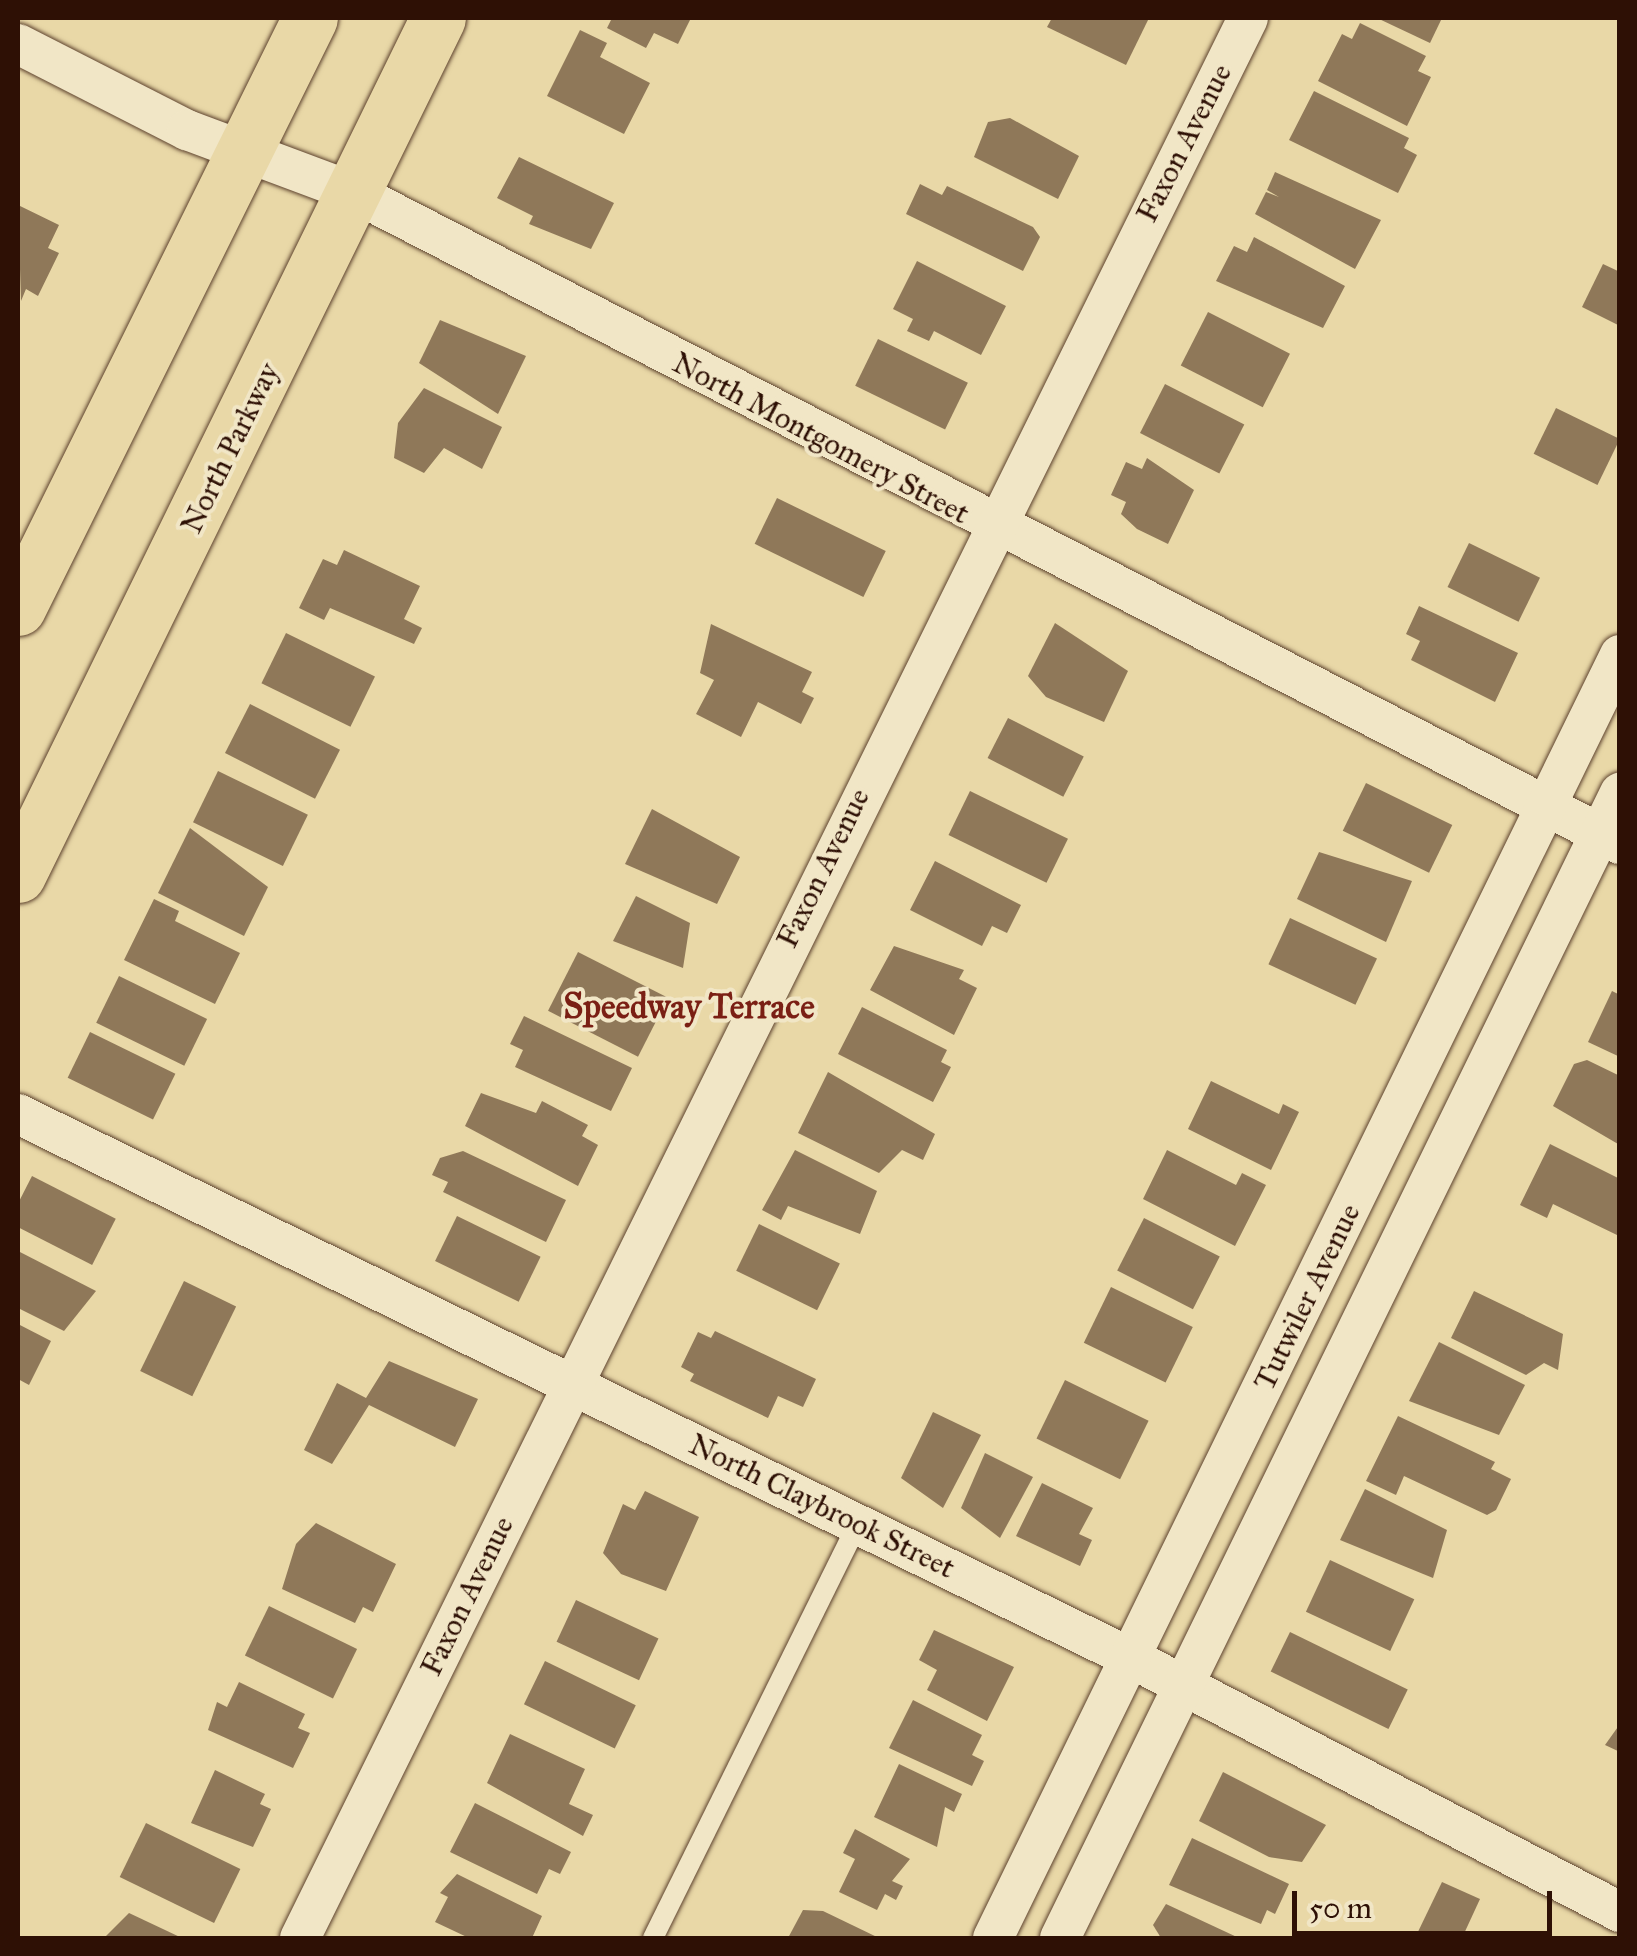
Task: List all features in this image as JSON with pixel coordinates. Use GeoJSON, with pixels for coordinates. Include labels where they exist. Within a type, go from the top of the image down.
{"type":"FeatureCollection","features":[{"type":"Feature","properties":{"kind":"main road"},"geometry":{"type":"LineString","coordinates":[[18,608],[310,18]]}},
{"type":"Feature","properties":{"kind":"main road","name":"North Parkway"},"geometry":{"type":"LineString","coordinates":[[18,876],[438,18]]}},
{"type":"Feature","properties":{"kind":"street","name":"Faxon Avenue"},"geometry":{"type":"LineString","coordinates":[[300,1938],[989,526],[1248,18]]}},
{"type":"Feature","properties":{"kind":"street","name":"North Montgomery Street"},"geometry":{"type":"LineString","coordinates":[[18,44],[244,154],[353,192],[989,526],[1609,839]]}},
{"type":"Feature","properties":{"kind":"street","name":"Tutwiler Avenue"},"geometry":{"type":"LineString","coordinates":[[993,1938],[1620,655]]}},
{"type":"Feature","properties":{"kind":"street","name":"Tutwiler Avenue"},"geometry":{"type":"LineString","coordinates":[[1060,1938],[1609,839],[1620,793]]}},
{"type":"Feature","properties":{"kind":"street","name":"North Claybrook Street"},"geometry":{"type":"LineString","coordinates":[[18,1114],[1131,1658],[1620,1912]]}},
{"type":"Feature","properties":{"kind":"lane"},"geometry":{"type":"LineString","coordinates":[[652,1938],[858,1524]]}},
{"type":"Feature","properties":{"kind":"building"},"geometry":{"type":"Polygon","coordinates":[[[612,18],[691,18],[678,44],[654,33],[646,48],[607,28],[612,18]]]}},
{"type":"Feature","properties":{"kind":"building"},"geometry":{"type":"Polygon","coordinates":[[[1052,18],[1149,18],[1126,65],[1047,27],[1052,18]]]}},
{"type":"Feature","properties":{"kind":"building"},"geometry":{"type":"Polygon","coordinates":[[[1377,18],[1442,18],[1430,43],[1377,18]]]}},
{"type":"Feature","properties":{"kind":"building"},"geometry":{"type":"Polygon","coordinates":[[[1360,23],[1426,56],[1418,71],[1431,77],[1407,126],[1318,81],[1342,34],[1352,39],[1360,23]]]}},
{"type":"Feature","properties":{"kind":"building"},"geometry":{"type":"Polygon","coordinates":[[[580,30],[607,43],[600,57],[650,83],[624,134],[547,96],[580,30]]]}},
{"type":"Feature","properties":{"kind":"building"},"geometry":{"type":"Polygon","coordinates":[[[1314,91],[1409,138],[1404,148],[1417,155],[1398,193],[1289,140],[1314,91]]]}},
{"type":"Feature","properties":{"kind":"building"},"geometry":{"type":"Polygon","coordinates":[[[1010,118],[1079,156],[1058,199],[974,157],[988,122],[1010,118]]]}},
{"type":"Feature","properties":{"kind":"building"},"geometry":{"type":"Polygon","coordinates":[[[519,157],[614,203],[591,249],[529,224],[533,216],[497,198],[519,157]]]}},
{"type":"Feature","properties":{"kind":"building"},"geometry":{"type":"Polygon","coordinates":[[[1275,172],[1381,220],[1355,269],[1255,214],[1266,192],[1279,197],[1267,190],[1275,172]]]}},
{"type":"Feature","properties":{"kind":"building"},"geometry":{"type":"Polygon","coordinates":[[[920,184],[942,195],[947,186],[1033,227],[1040,237],[1023,271],[906,214],[920,184]]]}},
{"type":"Feature","properties":{"kind":"building"},"geometry":{"type":"Polygon","coordinates":[[[18,205],[59,225],[48,248],[59,253],[38,296],[26,289],[21,301],[18,205]]]}},
{"type":"Feature","properties":{"kind":"building"},"geometry":{"type":"Polygon","coordinates":[[[1254,237],[1345,286],[1323,328],[1216,281],[1234,246],[1247,252],[1254,237]]]}},
{"type":"Feature","properties":{"kind":"building"},"geometry":{"type":"Polygon","coordinates":[[[917,261],[1006,306],[981,355],[934,331],[929,341],[907,331],[913,319],[893,309],[917,261]]]}},
{"type":"Feature","properties":{"kind":"building"},"geometry":{"type":"Polygon","coordinates":[[[1603,264],[1620,272],[1620,326],[1582,307],[1603,264]]]}},
{"type":"Feature","properties":{"kind":"building"},"geometry":{"type":"Polygon","coordinates":[[[1208,312],[1290,354],[1263,407],[1181,365],[1208,312]]]}},
{"type":"Feature","properties":{"kind":"building"},"geometry":{"type":"Polygon","coordinates":[[[440,320],[526,356],[498,414],[419,363],[440,320]]]}},
{"type":"Feature","properties":{"kind":"building"},"geometry":{"type":"Polygon","coordinates":[[[878,339],[968,383],[945,430],[855,386],[878,339]]]}},
{"type":"Feature","properties":{"kind":"building"},"geometry":{"type":"Polygon","coordinates":[[[1165,384],[1244,424],[1219,473],[1140,433],[1165,384]]]}},
{"type":"Feature","properties":{"kind":"building"},"geometry":{"type":"Polygon","coordinates":[[[424,388],[502,427],[482,469],[444,448],[424,473],[394,458],[398,423],[424,388]]]}},
{"type":"Feature","properties":{"kind":"building"},"geometry":{"type":"Polygon","coordinates":[[[1556,408],[1620,439],[1597,485],[1534,454],[1556,408]]]}},
{"type":"Feature","properties":{"kind":"building"},"geometry":{"type":"Polygon","coordinates":[[[1147,458],[1194,490],[1168,544],[1137,529],[1121,514],[1126,502],[1111,495],[1126,462],[1142,469],[1147,458]]]}},
{"type":"Feature","properties":{"kind":"building"},"geometry":{"type":"Polygon","coordinates":[[[777,498],[886,551],[863,597],[755,544],[777,498]]]}},
{"type":"Feature","properties":{"kind":"building"},"geometry":{"type":"Polygon","coordinates":[[[1469,543],[1540,578],[1519,622],[1448,587],[1469,543]]]}},
{"type":"Feature","properties":{"kind":"building"},"geometry":{"type":"Polygon","coordinates":[[[344,550],[420,586],[404,619],[422,628],[414,644],[330,608],[324,620],[299,608],[323,559],[337,565],[344,550]]]}},
{"type":"Feature","properties":{"kind":"building"},"geometry":{"type":"Polygon","coordinates":[[[1419,606],[1518,653],[1495,702],[1411,660],[1420,641],[1406,634],[1419,606]]]}},
{"type":"Feature","properties":{"kind":"building"},"geometry":{"type":"Polygon","coordinates":[[[1055,623],[1128,671],[1104,722],[1046,697],[1028,676],[1055,623]]]}},
{"type":"Feature","properties":{"kind":"building"},"geometry":{"type":"Polygon","coordinates":[[[711,624],[812,672],[802,692],[814,698],[801,724],[758,702],[741,737],[696,714],[714,680],[700,673],[711,624]]]}},
{"type":"Feature","properties":{"kind":"building"},"geometry":{"type":"Polygon","coordinates":[[[286,633],[375,676],[350,727],[261,683],[286,633]]]}},
{"type":"Feature","properties":{"kind":"building"},"geometry":{"type":"Polygon","coordinates":[[[250,704],[340,750],[315,799],[225,753],[250,704]]]}},
{"type":"Feature","properties":{"kind":"building"},"geometry":{"type":"Polygon","coordinates":[[[1008,718],[1084,757],[1063,797],[988,758],[1008,718]]]}},
{"type":"Feature","properties":{"kind":"building"},"geometry":{"type":"Polygon","coordinates":[[[218,771],[308,815],[283,866],[193,822],[218,771]]]}},
{"type":"Feature","properties":{"kind":"building"},"geometry":{"type":"Polygon","coordinates":[[[1366,783],[1452,825],[1429,873],[1343,831],[1366,783]]]}},
{"type":"Feature","properties":{"kind":"building"},"geometry":{"type":"Polygon","coordinates":[[[970,791],[1068,839],[1046,883],[949,835],[970,791]]]}},
{"type":"Feature","properties":{"kind":"building"},"geometry":{"type":"Polygon","coordinates":[[[652,809],[740,857],[717,904],[625,864],[652,809]]]}},
{"type":"Feature","properties":{"kind":"building"},"geometry":{"type":"Polygon","coordinates":[[[190,828],[268,887],[244,936],[158,893],[190,828]]]}},
{"type":"Feature","properties":{"kind":"building"},"geometry":{"type":"Polygon","coordinates":[[[1319,852],[1412,881],[1386,942],[1297,899],[1319,852]]]}},
{"type":"Feature","properties":{"kind":"building"},"geometry":{"type":"Polygon","coordinates":[[[935,861],[1021,905],[1007,933],[992,926],[982,946],[910,910],[935,861]]]}},
{"type":"Feature","properties":{"kind":"building"},"geometry":{"type":"Polygon","coordinates":[[[636,896],[690,923],[683,968],[613,941],[636,896]]]}},
{"type":"Feature","properties":{"kind":"building"},"geometry":{"type":"Polygon","coordinates":[[[154,899],[179,911],[175,921],[240,953],[215,1004],[124,960],[154,899]]]}},
{"type":"Feature","properties":{"kind":"building"},"geometry":{"type":"Polygon","coordinates":[[[1290,918],[1377,959],[1355,1005],[1268,964],[1290,918]]]}},
{"type":"Feature","properties":{"kind":"building"},"geometry":{"type":"Polygon","coordinates":[[[894,946],[964,970],[959,979],[977,988],[954,1035],[870,990],[894,946]]]}},
{"type":"Feature","properties":{"kind":"building"},"geometry":{"type":"Polygon","coordinates":[[[578,952],[668,998],[638,1057],[548,1011],[578,952]]]}},
{"type":"Feature","properties":{"kind":"building"},"geometry":{"type":"Polygon","coordinates":[[[119,976],[207,1019],[184,1066],[96,1023],[119,976]]]}},
{"type":"Feature","properties":{"kind":"building"},"geometry":{"type":"Polygon","coordinates":[[[1612,991],[1620,995],[1620,1057],[1588,1042],[1612,991]]]}},
{"type":"Feature","properties":{"kind":"building"},"geometry":{"type":"Polygon","coordinates":[[[862,1007],[947,1050],[941,1062],[951,1067],[933,1102],[838,1054],[862,1007]]]}},
{"type":"Feature","properties":{"kind":"building"},"geometry":{"type":"Polygon","coordinates":[[[524,1016],[632,1068],[611,1111],[515,1067],[523,1050],[510,1044],[524,1016]]]}},
{"type":"Feature","properties":{"kind":"building"},"geometry":{"type":"Polygon","coordinates":[[[90,1032],[175,1074],[153,1119],[68,1078],[90,1032]]]}},
{"type":"Feature","properties":{"kind":"building"},"geometry":{"type":"Polygon","coordinates":[[[1587,1060],[1620,1076],[1618,1144],[1553,1106],[1574,1064],[1587,1060]]]}},
{"type":"Feature","properties":{"kind":"building"},"geometry":{"type":"Polygon","coordinates":[[[828,1072],[935,1134],[923,1160],[902,1150],[879,1173],[798,1133],[828,1072]]]}},
{"type":"Feature","properties":{"kind":"building"},"geometry":{"type":"Polygon","coordinates":[[[1211,1081],[1279,1114],[1283,1104],[1299,1112],[1271,1170],[1188,1129],[1211,1081]]]}},
{"type":"Feature","properties":{"kind":"building"},"geometry":{"type":"Polygon","coordinates":[[[481,1093],[536,1113],[542,1101],[588,1125],[582,1136],[598,1145],[578,1186],[465,1126],[481,1093]]]}},
{"type":"Feature","properties":{"kind":"building"},"geometry":{"type":"Polygon","coordinates":[[[1550,1144],[1620,1179],[1617,1235],[1553,1204],[1547,1218],[1520,1205],[1550,1144]]]}},
{"type":"Feature","properties":{"kind":"building"},"geometry":{"type":"Polygon","coordinates":[[[795,1150],[877,1191],[860,1234],[788,1206],[781,1220],[762,1210],[795,1150]]]}},
{"type":"Feature","properties":{"kind":"building"},"geometry":{"type":"Polygon","coordinates":[[[1167,1150],[1236,1185],[1242,1173],[1266,1185],[1235,1246],[1143,1199],[1167,1150]]]}},
{"type":"Feature","properties":{"kind":"building"},"geometry":{"type":"Polygon","coordinates":[[[463,1151],[566,1200],[546,1242],[443,1192],[448,1182],[432,1175],[440,1158],[463,1151]]]}},
{"type":"Feature","properties":{"kind":"building"},"geometry":{"type":"Polygon","coordinates":[[[32,1176],[116,1219],[92,1265],[18,1227],[18,1203],[32,1176]]]}},
{"type":"Feature","properties":{"kind":"building"},"geometry":{"type":"Polygon","coordinates":[[[457,1216],[541,1257],[519,1302],[435,1261],[457,1216]]]}},
{"type":"Feature","properties":{"kind":"building"},"geometry":{"type":"Polygon","coordinates":[[[1144,1218],[1220,1257],[1193,1309],[1117,1271],[1144,1218]]]}},
{"type":"Feature","properties":{"kind":"building"},"geometry":{"type":"Polygon","coordinates":[[[759,1224],[840,1263],[817,1310],[736,1271],[759,1224]]]}},
{"type":"Feature","properties":{"kind":"building"},"geometry":{"type":"Polygon","coordinates":[[[18,1251],[96,1291],[64,1331],[18,1308],[18,1251]]]}},
{"type":"Feature","properties":{"kind":"building"},"geometry":{"type":"Polygon","coordinates":[[[184,1281],[236,1306],[192,1396],[140,1371],[184,1281]]]}},
{"type":"Feature","properties":{"kind":"building"},"geometry":{"type":"Polygon","coordinates":[[[1111,1287],[1193,1327],[1166,1383],[1084,1343],[1111,1287]]]}},
{"type":"Feature","properties":{"kind":"building"},"geometry":{"type":"Polygon","coordinates":[[[1474,1291],[1563,1334],[1558,1370],[1544,1363],[1526,1375],[1451,1338],[1474,1291]]]}},
{"type":"Feature","properties":{"kind":"building"},"geometry":{"type":"Polygon","coordinates":[[[18,1324],[51,1341],[29,1385],[18,1379],[18,1324]]]}},
{"type":"Feature","properties":{"kind":"building"},"geometry":{"type":"Polygon","coordinates":[[[715,1331],[816,1379],[803,1407],[778,1396],[768,1418],[690,1381],[694,1374],[681,1367],[698,1332],[711,1338],[715,1331]]]}},
{"type":"Feature","properties":{"kind":"building"},"geometry":{"type":"Polygon","coordinates":[[[1439,1342],[1525,1385],[1499,1435],[1409,1401],[1439,1342]]]}},
{"type":"Feature","properties":{"kind":"building"},"geometry":{"type":"Polygon","coordinates":[[[389,1361],[478,1399],[455,1447],[369,1405],[332,1464],[304,1450],[337,1383],[366,1398],[389,1361]]]}},
{"type":"Feature","properties":{"kind":"building"},"geometry":{"type":"Polygon","coordinates":[[[1065,1380],[1149,1421],[1120,1479],[1037,1438],[1065,1380]]]}},
{"type":"Feature","properties":{"kind":"building"},"geometry":{"type":"Polygon","coordinates":[[[933,1412],[981,1435],[943,1508],[901,1478],[933,1412]]]}},
{"type":"Feature","properties":{"kind":"building"},"geometry":{"type":"Polygon","coordinates":[[[1398,1416],[1495,1462],[1491,1469],[1511,1479],[1496,1510],[1487,1515],[1404,1476],[1396,1495],[1366,1481],[1398,1416]]]}},
{"type":"Feature","properties":{"kind":"building"},"geometry":{"type":"Polygon","coordinates":[[[985,1453],[1033,1477],[1000,1538],[961,1508],[985,1453]]]}},
{"type":"Feature","properties":{"kind":"building"},"geometry":{"type":"Polygon","coordinates":[[[1042,1483],[1093,1508],[1079,1534],[1092,1540],[1080,1566],[1016,1536],[1042,1483]]]}},
{"type":"Feature","properties":{"kind":"building"},"geometry":{"type":"Polygon","coordinates":[[[1365,1489],[1447,1530],[1433,1578],[1340,1540],[1365,1489]]]}},
{"type":"Feature","properties":{"kind":"building"},"geometry":{"type":"Polygon","coordinates":[[[645,1491],[699,1517],[666,1591],[621,1574],[603,1553],[623,1504],[635,1510],[645,1491]]]}},
{"type":"Feature","properties":{"kind":"building"},"geometry":{"type":"Polygon","coordinates":[[[316,1523],[396,1564],[373,1612],[363,1607],[355,1623],[282,1589],[296,1544],[316,1523]]]}},
{"type":"Feature","properties":{"kind":"building"},"geometry":{"type":"Polygon","coordinates":[[[1330,1560],[1414,1599],[1390,1651],[1306,1612],[1330,1560]]]}},
{"type":"Feature","properties":{"kind":"building"},"geometry":{"type":"Polygon","coordinates":[[[576,1600],[658,1638],[639,1680],[557,1642],[576,1600]]]}},
{"type":"Feature","properties":{"kind":"building"},"geometry":{"type":"Polygon","coordinates":[[[269,1606],[357,1649],[333,1698],[245,1655],[269,1606]]]}},
{"type":"Feature","properties":{"kind":"building"},"geometry":{"type":"Polygon","coordinates":[[[934,1630],[1014,1667],[987,1721],[927,1690],[937,1670],[919,1660],[934,1630]]]}},
{"type":"Feature","properties":{"kind":"building"},"geometry":{"type":"Polygon","coordinates":[[[1290,1632],[1408,1689],[1388,1729],[1271,1672],[1290,1632]]]}},
{"type":"Feature","properties":{"kind":"building"},"geometry":{"type":"Polygon","coordinates":[[[545,1661],[636,1705],[615,1748],[524,1704],[545,1661]]]}},
{"type":"Feature","properties":{"kind":"building"},"geometry":{"type":"Polygon","coordinates":[[[239,1682],[305,1714],[298,1728],[310,1733],[293,1768],[208,1730],[217,1702],[227,1707],[239,1682]]]}},
{"type":"Feature","properties":{"kind":"building"},"geometry":{"type":"Polygon","coordinates":[[[913,1700],[982,1735],[972,1755],[984,1761],[972,1786],[889,1748],[913,1700]]]}},
{"type":"Feature","properties":{"kind":"building"},"geometry":{"type":"Polygon","coordinates":[[[1620,1724],[1620,1752],[1605,1745],[1620,1724]]]}},
{"type":"Feature","properties":{"kind":"building"},"geometry":{"type":"Polygon","coordinates":[[[510,1734],[585,1769],[569,1804],[593,1815],[583,1836],[487,1783],[510,1734]]]}},
{"type":"Feature","properties":{"kind":"building"},"geometry":{"type":"Polygon","coordinates":[[[899,1764],[962,1794],[954,1812],[945,1807],[937,1847],[874,1817],[899,1764]]]}},
{"type":"Feature","properties":{"kind":"building"},"geometry":{"type":"Polygon","coordinates":[[[215,1770],[265,1794],[260,1804],[271,1809],[253,1847],[191,1823],[215,1770]]]}},
{"type":"Feature","properties":{"kind":"building"},"geometry":{"type":"Polygon","coordinates":[[[1223,1772],[1326,1825],[1302,1862],[1269,1857],[1199,1821],[1223,1772]]]}},
{"type":"Feature","properties":{"kind":"building"},"geometry":{"type":"Polygon","coordinates":[[[475,1803],[571,1852],[560,1874],[549,1869],[537,1894],[450,1852],[475,1803]]]}},
{"type":"Feature","properties":{"kind":"building"},"geometry":{"type":"Polygon","coordinates":[[[146,1823],[240,1869],[214,1923],[120,1877],[146,1823]]]}},
{"type":"Feature","properties":{"kind":"building"},"geometry":{"type":"Polygon","coordinates":[[[855,1829],[910,1859],[892,1881],[903,1886],[896,1900],[885,1894],[877,1910],[839,1892],[855,1859],[843,1853],[855,1829]]]}},
{"type":"Feature","properties":{"kind":"building"},"geometry":{"type":"Polygon","coordinates":[[[1192,1838],[1289,1884],[1275,1914],[1267,1910],[1261,1924],[1169,1885],[1192,1838]]]}},
{"type":"Feature","properties":{"kind":"building"},"geometry":{"type":"Polygon","coordinates":[[[457,1874],[542,1916],[532,1938],[469,1938],[435,1922],[448,1897],[440,1893],[457,1874]]]}},
{"type":"Feature","properties":{"kind":"building"},"geometry":{"type":"Polygon","coordinates":[[[1442,1882],[1480,1899],[1462,1938],[1415,1938],[1442,1882]]]}},
{"type":"Feature","properties":{"kind":"building"},"geometry":{"type":"Polygon","coordinates":[[[1166,1904],[1239,1938],[1161,1938],[1153,1925],[1166,1904]]]}},
{"type":"Feature","properties":{"kind":"building"},"geometry":{"type":"Polygon","coordinates":[[[803,1910],[823,1911],[879,1938],[788,1938],[803,1910]]]}},
{"type":"Feature","properties":{"kind":"building"},"geometry":{"type":"Polygon","coordinates":[[[129,1913],[182,1938],[104,1938],[129,1913]]]}},
{"type":"Feature","properties":{"kind":"district","name":"Speedway Terrace"},"geometry":{"type":"Point","coordinates":[689,1007]}}]}
